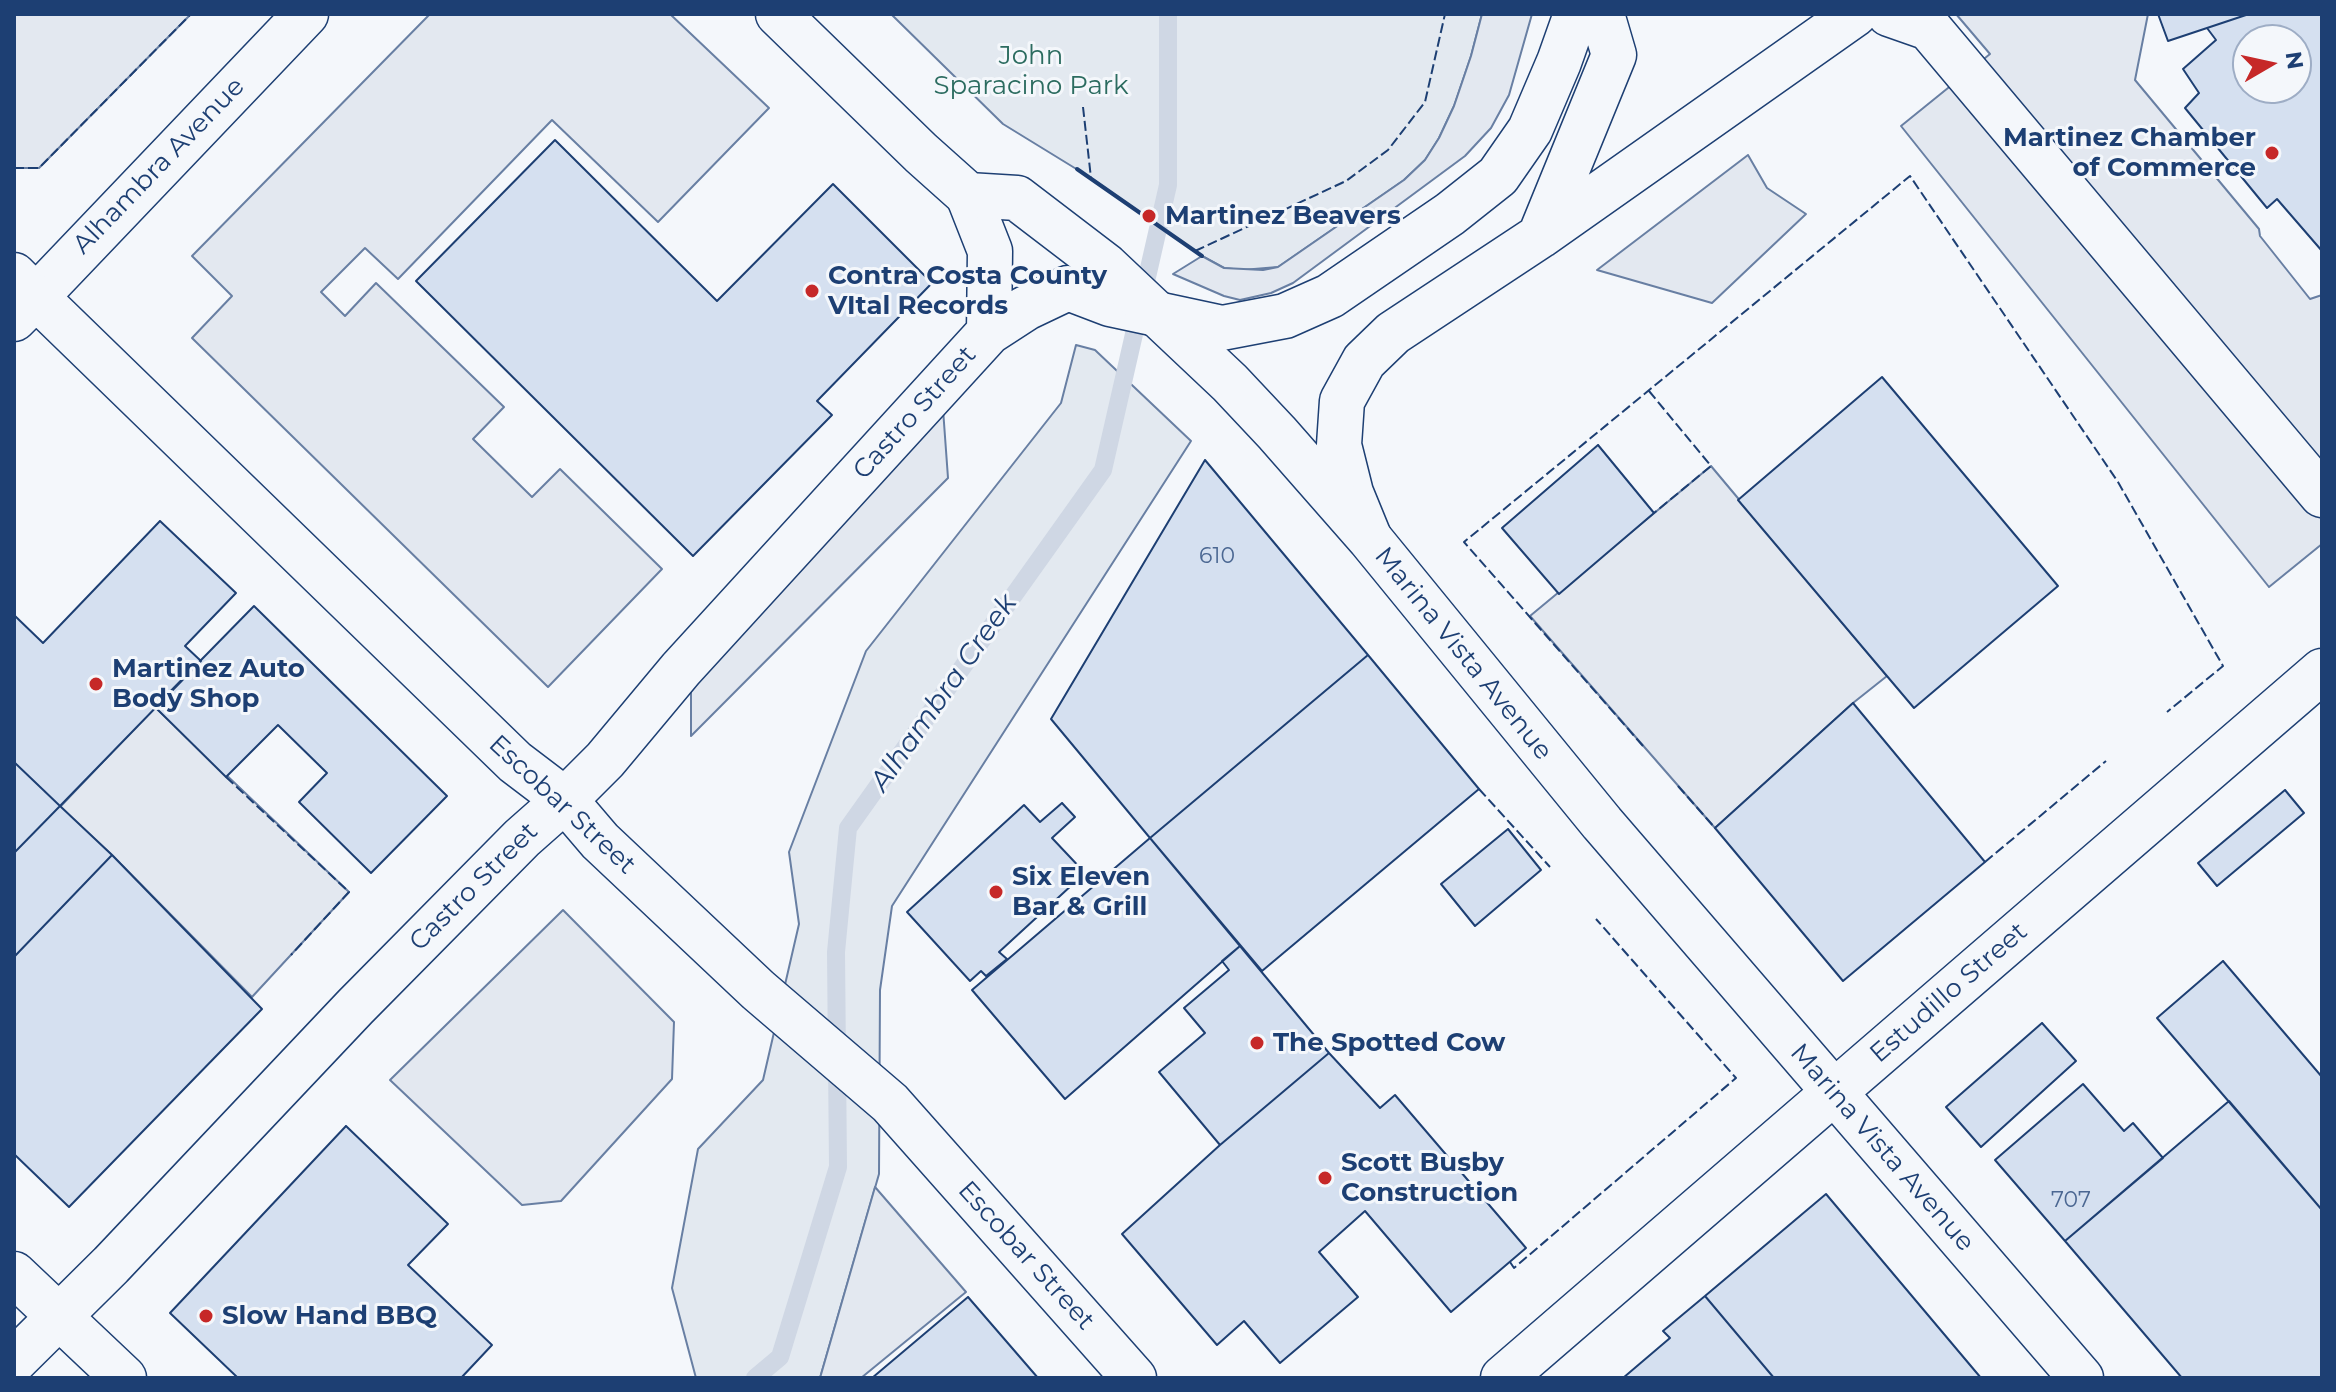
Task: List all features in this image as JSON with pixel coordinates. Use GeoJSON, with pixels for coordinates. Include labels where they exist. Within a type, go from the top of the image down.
{"type":"FeatureCollection","features":[{"type":"Feature","properties":{"kind":"street","name":"Alhambra Avenue"},"geometry":{"type":"LineString","coordinates":[[21,297],[306,14]]}},
{"type":"Feature","properties":{"kind":"street"},"geometry":{"type":"LineString","coordinates":[[778,14],[968,195]]}},
{"type":"Feature","properties":{"kind":"street","name":"Castro Street"},"geometry":{"type":"LineString","coordinates":[[14,1361],[59,1318],[355,1007],[522,838],[605,760],[681,669],[989,332],[1026,308],[1068,288],[1110,304],[1222,328],[1285,316],[1330,296],[1450,214],[1498,176],[1530,130],[1576,14]]}},
{"type":"Feature","properties":{"kind":"street"},"geometry":{"type":"LineString","coordinates":[[1540,236],[1614,55],[1602,14]]}},
{"type":"Feature","properties":{"kind":"street"},"geometry":{"type":"LineString","coordinates":[[1370,539],[1351,493],[1339,445],[1342,401],[1364,361],[1393,333],[1540,236],[1855,14]]}},
{"type":"Feature","properties":{"kind":"street"},"geometry":{"type":"LineString","coordinates":[[1889,14],[1929,28],[2322,495]]}},
{"type":"Feature","properties":{"kind":"street","name":"Marina Vista Avenue"},"geometry":{"type":"LineString","coordinates":[[968,195],[1017,198],[1081,244],[1230,383],[1370,539],[1602,823],[2081,1378]]}},
{"type":"Feature","properties":{"kind":"street","name":"Castro Street"},"geometry":{"type":"LineString","coordinates":[[968,195],[990,251],[989,332]]}},
{"type":"Feature","properties":{"kind":"street","name":"Escobar Street"},"geometry":{"type":"LineString","coordinates":[[21,297],[515,762],[565,800],[600,841],[758,990],[890,1103],[1134,1378]]}},
{"type":"Feature","properties":{"kind":"street","name":"Estudillo Street"},"geometry":{"type":"LineString","coordinates":[[1503,1378],[2322,671]]}},
{"type":"Feature","properties":{"kind":"street"},"geometry":{"type":"LineString","coordinates":[[14,1274],[124,1378]]}},
{"type":"Feature","properties":{"kind":"green space","name":"John Sparacino Park"},"geometry":{"type":"Polygon","coordinates":[[[891,14],[1482,14],[1454,106],[1425,160],[1404,180],[1278,267],[1242,270],[1224,268],[1202,256],[1091,178],[1003,124],[891,14]]]}},
{"type":"Feature","properties":{"kind":"green space"},"geometry":{"type":"Polygon","coordinates":[[[1076,345],[1095,350],[1191,441],[892,906],[880,990],[879,1174],[820,1378],[696,1378],[672,1288],[698,1149],[763,1080],[799,924],[789,852],[866,651],[1061,403],[1076,345]]]}},
{"type":"Feature","properties":{"kind":"shaded area"},"geometry":{"type":"Polygon","coordinates":[[[14,14],[191,14],[39,168],[14,168],[14,14]]]}},
{"type":"Feature","properties":{"kind":"shaded area"},"geometry":{"type":"Polygon","coordinates":[[[430,14],[670,14],[769,108],[658,222],[552,120],[398,279],[365,248],[321,292],[345,316],[376,283],[504,407],[473,439],[532,497],[560,469],[662,569],[548,687],[192,338],[232,296],[192,256],[430,14]]]}},
{"type":"Feature","properties":{"kind":"shaded area"},"geometry":{"type":"Polygon","coordinates":[[[1482,14],[1532,14],[1509,95],[1491,128],[1465,156],[1293,283],[1271,293],[1240,300],[1173,274],[1202,256],[1224,268],[1263,270],[1278,267],[1404,180],[1425,160],[1439,138],[1454,106],[1482,14]]]}},
{"type":"Feature","properties":{"kind":"shaded area"},"geometry":{"type":"Polygon","coordinates":[[[1956,14],[2148,14],[2135,80],[2259,229],[2260,236],[2310,299],[2322,295],[2322,544],[2269,587],[1901,126],[1990,54],[1956,14]]]}},
{"type":"Feature","properties":{"kind":"shaded area"},"geometry":{"type":"Polygon","coordinates":[[[1748,155],[1767,188],[1806,214],[1712,303],[1597,270],[1748,155]]]}},
{"type":"Feature","properties":{"kind":"shaded area"},"geometry":{"type":"Polygon","coordinates":[[[943,409],[948,478],[691,736],[691,670],[943,409]]]}},
{"type":"Feature","properties":{"kind":"shaded area"},"geometry":{"type":"Polygon","coordinates":[[[1711,466],[1887,676],[1715,828],[1530,616],[1711,466]]]}},
{"type":"Feature","properties":{"kind":"shaded area"},"geometry":{"type":"Polygon","coordinates":[[[155,707],[349,892],[252,997],[112,855],[60,807],[155,707]]]}},
{"type":"Feature","properties":{"kind":"shaded area"},"geometry":{"type":"Polygon","coordinates":[[[563,910],[674,1022],[672,1079],[561,1201],[522,1205],[390,1080],[563,910]]]}},
{"type":"Feature","properties":{"kind":"shaded area"},"geometry":{"type":"Polygon","coordinates":[[[875,1187],[966,1292],[861,1378],[820,1378],[875,1187]]]}},
{"type":"Feature","properties":{"kind":"building"},"geometry":{"type":"Polygon","coordinates":[[[2158,14],[2249,14],[2168,41],[2158,14]]]}},
{"type":"Feature","properties":{"kind":"building","name":"Martinez Chamber of Commerce"},"geometry":{"type":"Polygon","coordinates":[[[2249,14],[2322,14],[2322,251],[2277,199],[2267,208],[2185,108],[2199,93],[2183,69],[2216,40],[2207,28],[2249,14]]]}},
{"type":"Feature","properties":{"kind":"building"},"geometry":{"type":"Polygon","coordinates":[[[555,140],[717,301],[833,184],[932,283],[817,401],[832,415],[693,556],[416,281],[555,140]]]}},
{"type":"Feature","properties":{"kind":"building"},"geometry":{"type":"Polygon","coordinates":[[[1882,377],[2058,586],[1914,708],[1738,500],[1882,377]]]}},
{"type":"Feature","properties":{"kind":"building"},"geometry":{"type":"Polygon","coordinates":[[[1598,445],[1654,513],[1559,594],[1502,528],[1598,445]]]}},
{"type":"Feature","properties":{"kind":"building"},"geometry":{"type":"Polygon","coordinates":[[[1205,460],[1368,655],[1150,838],[1051,719],[1205,460]]]}},
{"type":"Feature","properties":{"kind":"building","name":"Martinez Auto Body Shop"},"geometry":{"type":"Polygon","coordinates":[[[160,521],[236,593],[185,646],[201,661],[60,806],[14,762],[14,615],[43,643],[160,521]]]}},
{"type":"Feature","properties":{"kind":"building"},"geometry":{"type":"Polygon","coordinates":[[[254,606],[447,796],[371,873],[299,802],[327,773],[278,725],[226,777],[155,707],[254,606]]]}},
{"type":"Feature","properties":{"kind":"building"},"geometry":{"type":"Polygon","coordinates":[[[1368,655],[1479,789],[1262,971],[1150,838],[1368,655]]]}},
{"type":"Feature","properties":{"kind":"building"},"geometry":{"type":"Polygon","coordinates":[[[1853,703],[1985,862],[1843,981],[1715,828],[1853,703]]]}},
{"type":"Feature","properties":{"kind":"building"},"geometry":{"type":"Polygon","coordinates":[[[14,762],[60,806],[14,853],[14,762]]]}},
{"type":"Feature","properties":{"kind":"building"},"geometry":{"type":"Polygon","coordinates":[[[2285,790],[2304,813],[2217,886],[2198,863],[2285,790]]]}},
{"type":"Feature","properties":{"kind":"building","name":"Six Eleven Bar & Grill"},"geometry":{"type":"Polygon","coordinates":[[[1062,803],[1075,817],[1052,838],[1085,873],[999,952],[1007,959],[986,976],[981,971],[970,981],[907,912],[1024,805],[1040,822],[1062,803]]]}},
{"type":"Feature","properties":{"kind":"building"},"geometry":{"type":"Polygon","coordinates":[[[60,806],[112,855],[14,957],[14,853],[60,806]]]}},
{"type":"Feature","properties":{"kind":"building"},"geometry":{"type":"Polygon","coordinates":[[[1508,829],[1541,870],[1475,926],[1441,884],[1508,829]]]}},
{"type":"Feature","properties":{"kind":"building"},"geometry":{"type":"Polygon","coordinates":[[[1150,838],[1240,946],[1065,1099],[972,990],[1150,838]]]}},
{"type":"Feature","properties":{"kind":"building"},"geometry":{"type":"Polygon","coordinates":[[[112,855],[262,1009],[69,1207],[14,1154],[14,957],[112,855]]]}},
{"type":"Feature","properties":{"kind":"building","name":"The Spotted Cow"},"geometry":{"type":"Polygon","coordinates":[[[1240,946],[1329,1053],[1220,1145],[1159,1072],[1205,1033],[1184,1008],[1229,970],[1222,961],[1240,946]]]}},
{"type":"Feature","properties":{"kind":"building"},"geometry":{"type":"Polygon","coordinates":[[[2223,961],[2322,1077],[2322,1210],[2157,1018],[2223,961]]]}},
{"type":"Feature","properties":{"kind":"building"},"geometry":{"type":"Polygon","coordinates":[[[2042,1023],[2076,1061],[1981,1147],[1946,1107],[2042,1023]]]}},
{"type":"Feature","properties":{"kind":"building","name":"Scott Busby Construction"},"geometry":{"type":"Polygon","coordinates":[[[1329,1053],[1380,1108],[1395,1095],[1526,1248],[1451,1312],[1365,1211],[1319,1252],[1358,1297],[1280,1363],[1244,1321],[1217,1345],[1122,1234],[1220,1145],[1329,1053]]]}},
{"type":"Feature","properties":{"kind":"building"},"geometry":{"type":"Polygon","coordinates":[[[2083,1084],[2124,1131],[2133,1123],[2163,1158],[2065,1241],[1995,1160],[2083,1084]]]}},
{"type":"Feature","properties":{"kind":"building"},"geometry":{"type":"Polygon","coordinates":[[[2229,1101],[2322,1210],[2322,1378],[2182,1378],[2065,1241],[2229,1101]]]}},
{"type":"Feature","properties":{"kind":"building"},"geometry":{"type":"Polygon","coordinates":[[[346,1126],[448,1224],[408,1265],[492,1345],[461,1378],[238,1378],[170,1313],[346,1126]]]}},
{"type":"Feature","properties":{"kind":"building"},"geometry":{"type":"Polygon","coordinates":[[[1826,1194],[1981,1378],[1774,1378],[1705,1296],[1826,1194]]]}},
{"type":"Feature","properties":{"kind":"building"},"geometry":{"type":"Polygon","coordinates":[[[1705,1296],[1774,1378],[1623,1378],[1670,1338],[1663,1331],[1705,1296]]]}},
{"type":"Feature","properties":{"kind":"building"},"geometry":{"type":"Polygon","coordinates":[[[968,1297],[1038,1378],[872,1378],[968,1297]]]}},
{"type":"Feature","properties":{"kind":"waterway","name":"Alhambra Creek"},"geometry":{"type":"LineString","coordinates":[[755,1378],[780,1357],[838,1167],[836,952],[848,828],[1103,470],[1168,185],[1168,14]]}},
{"type":"Feature","properties":{"kind":"fence"},"geometry":{"type":"LineString","coordinates":[[14,168],[39,168],[191,14]]}},
{"type":"Feature","properties":{"kind":"fence"},"geometry":{"type":"LineString","coordinates":[[1195,251],[1346,181],[1388,150],[1425,102],[1445,14]]}},
{"type":"Feature","properties":{"kind":"fence"},"geometry":{"type":"LineString","coordinates":[[1083,107],[1091,178]]}},
{"type":"Feature","properties":{"kind":"fence"},"geometry":{"type":"LineString","coordinates":[[1643,746],[1464,542],[1910,176],[2118,482],[2223,666],[2167,712]]}},
{"type":"Feature","properties":{"kind":"fence"},"geometry":{"type":"LineString","coordinates":[[1649,391],[1711,466],[1654,513]]}},
{"type":"Feature","properties":{"kind":"fence"},"geometry":{"type":"LineString","coordinates":[[1985,862],[2106,761]]}},
{"type":"Feature","properties":{"kind":"fence"},"geometry":{"type":"LineString","coordinates":[[226,777],[349,892],[291,955]]}},
{"type":"Feature","properties":{"kind":"fence"},"geometry":{"type":"LineString","coordinates":[[1678,786],[1715,828]]}},
{"type":"Feature","properties":{"kind":"fence"},"geometry":{"type":"LineString","coordinates":[[1479,789],[1550,867]]}},
{"type":"Feature","properties":{"kind":"fence"},"geometry":{"type":"LineString","coordinates":[[1510,1262],[1514,1268],[1736,1078],[1596,919]]}},
{"type":"Feature","properties":{"kind":"wall"},"geometry":{"type":"LineString","coordinates":[[1077,169],[1202,256]]}},
{"type":"Feature","properties":{"kind":"place","name":"Martinez Chamber of Commerce"},"geometry":{"type":"Point","coordinates":[2272,153]}},
{"type":"Feature","properties":{"kind":"place","name":"Martinez Beavers"},"geometry":{"type":"Point","coordinates":[1149,216]}},
{"type":"Feature","properties":{"kind":"place","name":"Contra Costa County VItal Records"},"geometry":{"type":"Point","coordinates":[812,291]}},
{"type":"Feature","properties":{"kind":"place","name":"Martinez Auto Body Shop"},"geometry":{"type":"Point","coordinates":[96,684]}},
{"type":"Feature","properties":{"kind":"place","name":"Six Eleven Bar & Grill"},"geometry":{"type":"Point","coordinates":[996,892]}},
{"type":"Feature","properties":{"kind":"place","name":"The Spotted Cow"},"geometry":{"type":"Point","coordinates":[1257,1043]}},
{"type":"Feature","properties":{"kind":"place","name":"Scott Busby Construction"},"geometry":{"type":"Point","coordinates":[1325,1178]}},
{"type":"Feature","properties":{"kind":"place","name":"Slow Hand BBQ"},"geometry":{"type":"Point","coordinates":[206,1316]}}]}
